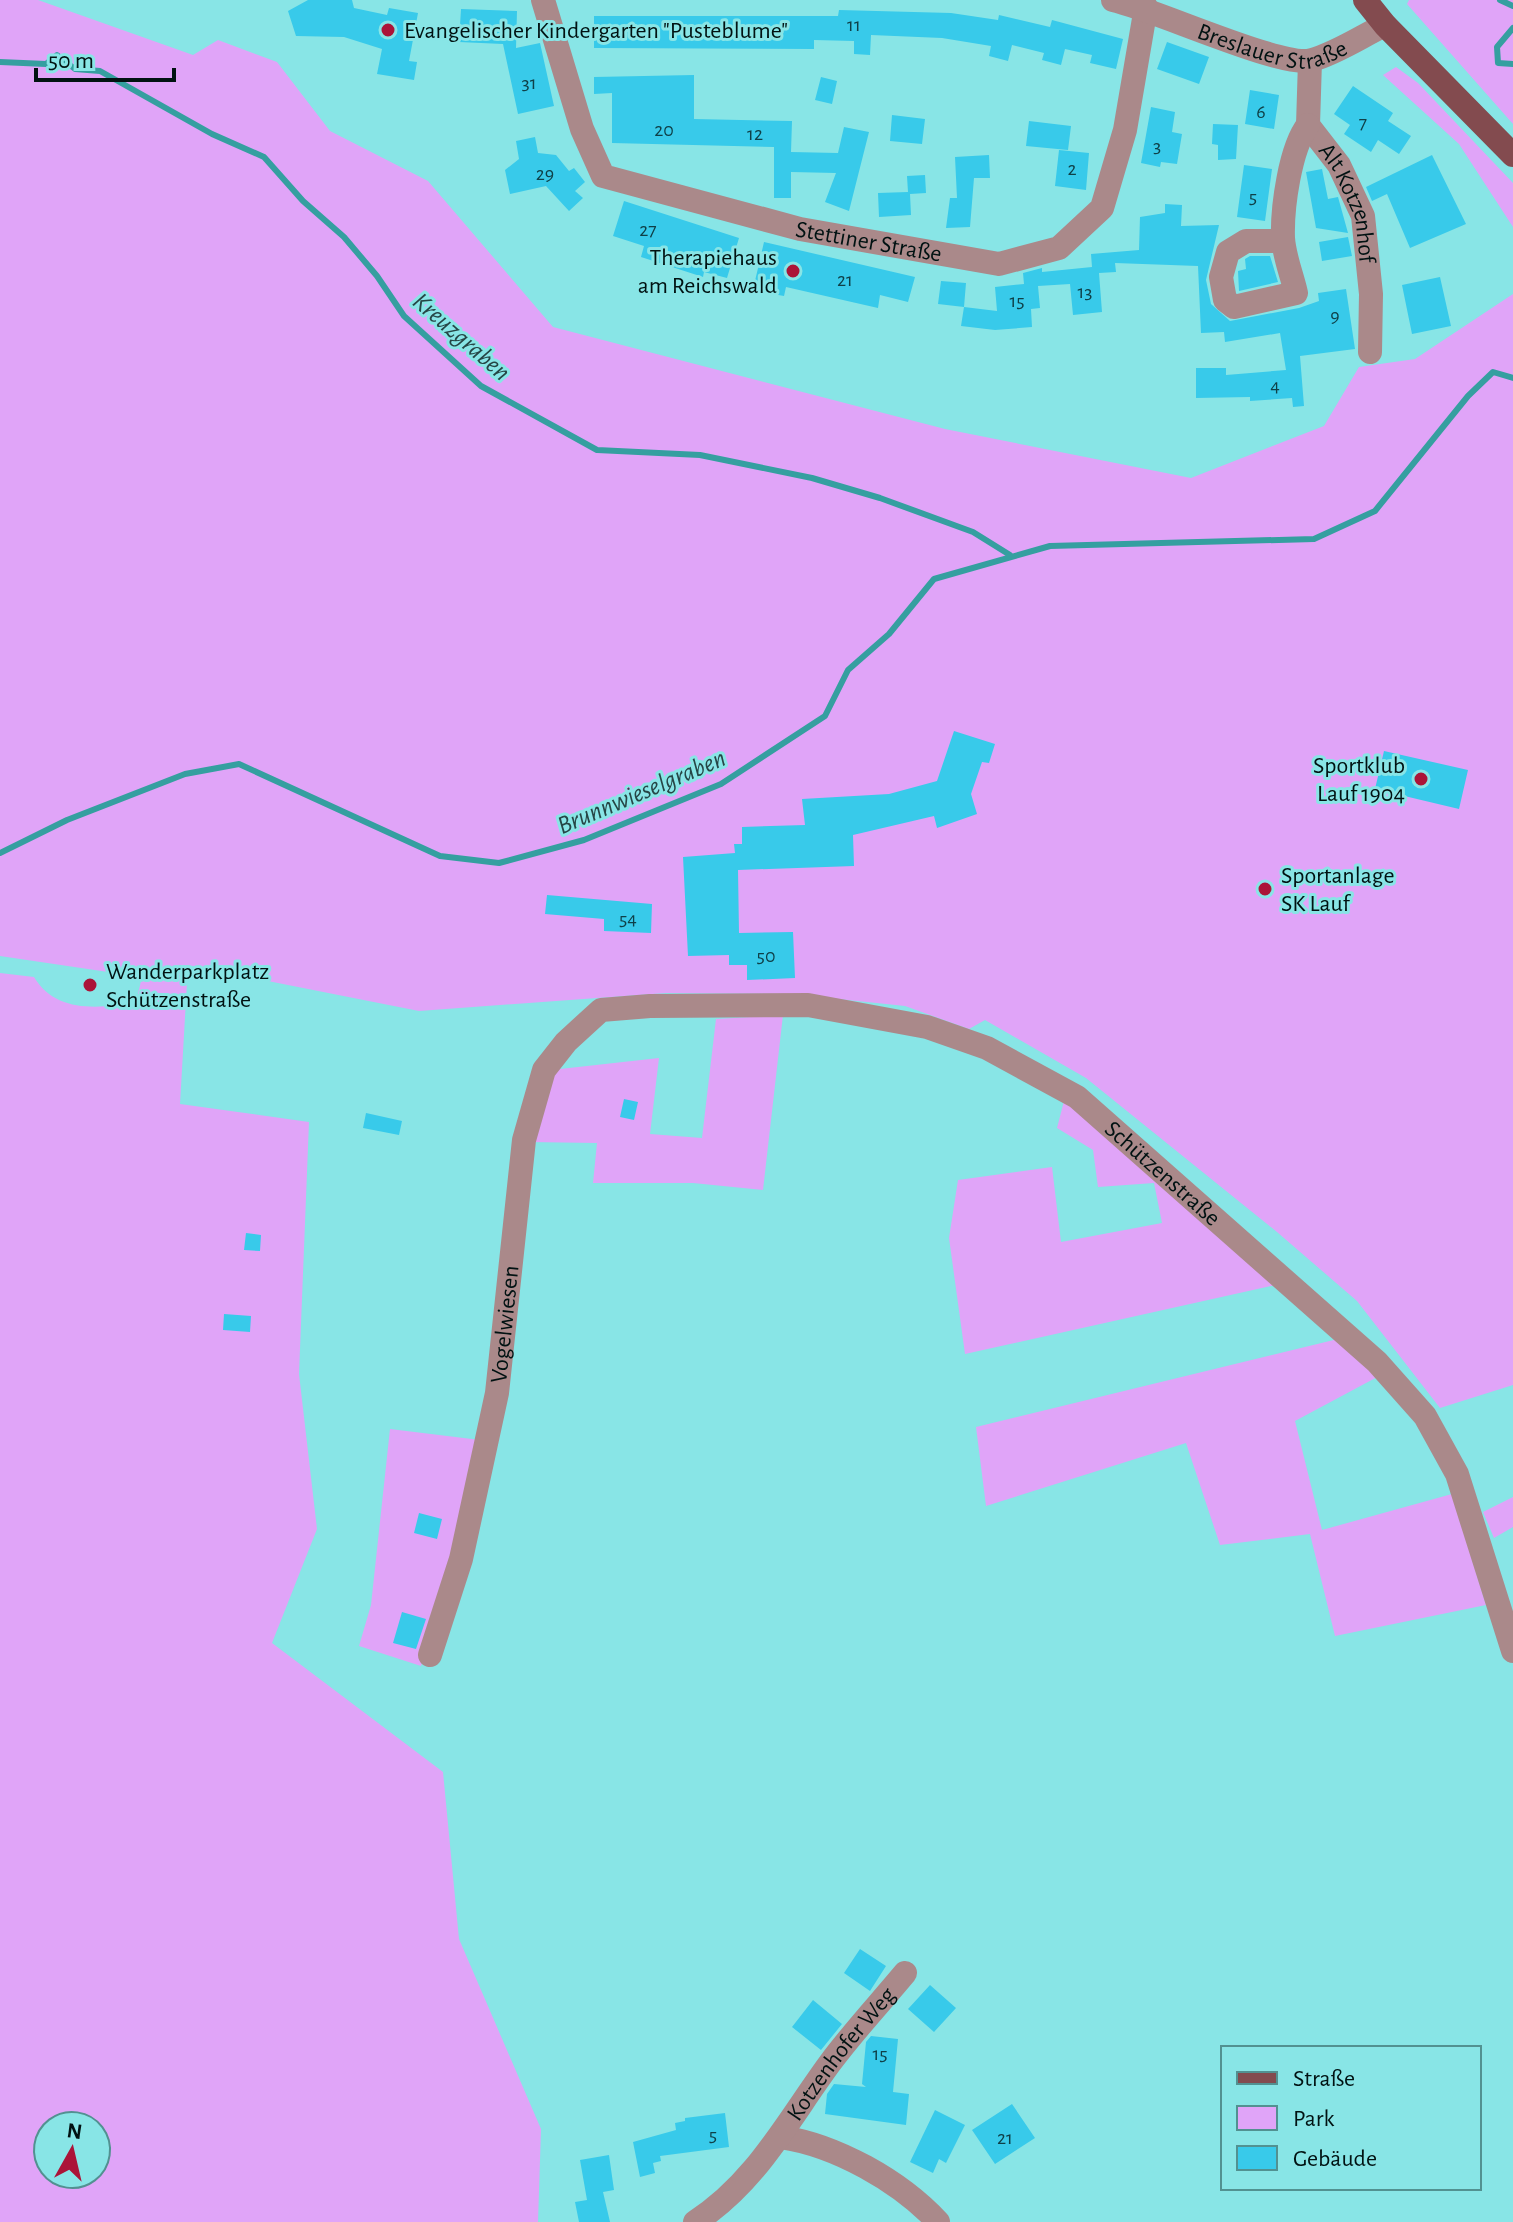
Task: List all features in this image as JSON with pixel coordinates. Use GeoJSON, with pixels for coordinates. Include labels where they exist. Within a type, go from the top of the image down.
{"type":"FeatureCollection","features":[{"type":"Feature","properties":{"kind":"main road"},"geometry":{"type":"LineString","coordinates":[[1365,0],[1385,25],[1513,155]]}},
{"type":"Feature","properties":{"kind":"street","name":"Stettiner Straße"},"geometry":{"type":"LineString","coordinates":[[543,0],[582,129],[603,176],[800,229],[999,264],[1059,248],[1102,208],[1125,130],[1146,7]]}},
{"type":"Feature","properties":{"kind":"street","name":"Breslauer Straße"},"geometry":{"type":"LineString","coordinates":[[1113,0],[1146,7],[1262,53],[1310,61],[1385,25]]}},
{"type":"Feature","properties":{"kind":"street","name":"Alt Kotzenhof"},"geometry":{"type":"LineString","coordinates":[[1310,61],[1308,125],[1339,165],[1363,216],[1371,294],[1370,352]]}},
{"type":"Feature","properties":{"kind":"street"},"geometry":{"type":"LineString","coordinates":[[1283,241],[1297,138],[1308,125]]}},
{"type":"Feature","properties":{"kind":"street","name":"Schützenstraße"},"geometry":{"type":"LineString","coordinates":[[601,1010],[650,1006],[808,1005],[912,1024],[987,1048],[1077,1097],[1231,1228],[1377,1362],[1425,1416],[1457,1474],[1513,1651]]}},
{"type":"Feature","properties":{"kind":"street","name":"Vogelwiesen"},"geometry":{"type":"LineString","coordinates":[[430,1655],[461,1559],[497,1393],[524,1140],[544,1070],[566,1042],[601,1010]]}},
{"type":"Feature","properties":{"kind":"street","name":"Kotzenhofer Weg"},"geometry":{"type":"LineString","coordinates":[[695,2222],[724,2204],[781,2137],[830,2063],[905,1973]]}},
{"type":"Feature","properties":{"kind":"street","name":"Kotzenhofer Weg"},"geometry":{"type":"LineString","coordinates":[[781,2137],[806,2141],[855,2164],[897,2187],[938,2222]]}},
{"type":"Feature","properties":{"kind":"green space"},"geometry":{"type":"Polygon","coordinates":[[[0,0],[38,0],[193,55],[218,40],[277,62],[330,131],[428,181],[553,327],[945,429],[1191,478],[1324,426],[1359,367],[1415,359],[1513,294],[1513,1385],[1440,1408],[1357,1301],[1277,1232],[1086,1078],[985,1020],[969,1029],[905,1006],[791,994],[666,993],[419,1011],[188,965],[180,1104],[309,1122],[299,1374],[317,1529],[272,1643],[443,1772],[459,1939],[541,2129],[538,2222],[0,2222],[0,973],[34,977],[54,997],[66,1003],[93,1007],[136,1002],[142,977],[0,956],[0,0]]]}},
{"type":"Feature","properties":{"kind":"green space"},"geometry":{"type":"Polygon","coordinates":[[[1409,0],[1513,0],[1513,124],[1407,4],[1409,0]]]}},
{"type":"Feature","properties":{"kind":"green space"},"geometry":{"type":"Polygon","coordinates":[[[1396,67],[1418,83],[1513,183],[1513,227],[1459,144],[1383,75],[1396,67]]]}},
{"type":"Feature","properties":{"kind":"green space"},"geometry":{"type":"Polygon","coordinates":[[[783,1015],[763,1190],[693,1183],[593,1183],[597,1143],[528,1142],[551,1070],[659,1058],[650,1134],[702,1138],[716,1019],[783,1015]]]}},
{"type":"Feature","properties":{"kind":"green space"},"geometry":{"type":"Polygon","coordinates":[[[1064,1101],[1280,1284],[965,1354],[949,1238],[958,1180],[1052,1167],[1061,1242],[1162,1223],[1154,1183],[1098,1187],[1093,1150],[1057,1128],[1064,1101]]]}},
{"type":"Feature","properties":{"kind":"green space"},"geometry":{"type":"Polygon","coordinates":[[[1342,1338],[1381,1375],[1295,1421],[1322,1530],[1452,1494],[1486,1605],[1335,1636],[1310,1534],[1220,1545],[1186,1443],[986,1506],[976,1427],[1342,1338]]]}},
{"type":"Feature","properties":{"kind":"green space"},"geometry":{"type":"Polygon","coordinates":[[[390,1429],[480,1440],[456,1557],[421,1666],[359,1646],[371,1605],[390,1429]]]}},
{"type":"Feature","properties":{"kind":"green space"},"geometry":{"type":"Polygon","coordinates":[[[1513,1497],[1513,1527],[1494,1538],[1483,1512],[1513,1497]]]}},
{"type":"Feature","properties":{"kind":"building"},"geometry":{"type":"Polygon","coordinates":[[[308,0],[352,0],[354,8],[387,15],[389,8],[418,13],[409,61],[417,62],[414,80],[377,74],[382,49],[344,37],[296,36],[288,11],[308,0]]]}},
{"type":"Feature","properties":{"kind":"building"},"geometry":{"type":"Polygon","coordinates":[[[461,9],[517,11],[516,48],[540,43],[554,106],[518,114],[503,44],[459,42],[461,9]]]}},
{"type":"Feature","properties":{"kind":"building"},"geometry":{"type":"Polygon","coordinates":[[[839,10],[951,13],[998,20],[999,15],[1050,27],[1052,20],[1123,39],[1116,69],[1090,63],[1092,55],[1065,49],[1061,65],[1042,60],[1044,53],[1012,45],[1008,61],[989,56],[991,46],[942,38],[871,35],[870,55],[854,54],[854,41],[814,40],[814,49],[594,48],[594,16],[838,16],[839,10]]]}},
{"type":"Feature","properties":{"kind":"building"},"geometry":{"type":"Polygon","coordinates":[[[1167,42],[1209,57],[1199,84],[1157,69],[1167,42]]]}},
{"type":"Feature","properties":{"kind":"building"},"geometry":{"type":"Polygon","coordinates":[[[694,75],[694,119],[792,121],[791,152],[838,153],[844,127],[869,132],[849,211],[825,202],[836,173],[791,172],[791,198],[774,198],[774,147],[612,143],[612,93],[594,94],[594,77],[694,75]]]}},
{"type":"Feature","properties":{"kind":"building"},"geometry":{"type":"Polygon","coordinates":[[[821,77],[837,81],[832,104],[815,100],[821,77]]]}},
{"type":"Feature","properties":{"kind":"building"},"geometry":{"type":"Polygon","coordinates":[[[1353,86],[1393,113],[1388,121],[1411,136],[1399,154],[1378,140],[1371,152],[1344,134],[1350,125],[1334,114],[1353,86]]]}},
{"type":"Feature","properties":{"kind":"building"},"geometry":{"type":"Polygon","coordinates":[[[1250,90],[1279,95],[1274,129],[1245,124],[1250,90]]]}},
{"type":"Feature","properties":{"kind":"building"},"geometry":{"type":"Polygon","coordinates":[[[1151,107],[1175,112],[1172,132],[1182,134],[1177,164],[1161,162],[1160,167],[1141,163],[1151,107]]]}},
{"type":"Feature","properties":{"kind":"building"},"geometry":{"type":"Polygon","coordinates":[[[892,115],[925,119],[922,144],[890,141],[892,115]]]}},
{"type":"Feature","properties":{"kind":"building"},"geometry":{"type":"Polygon","coordinates":[[[1029,121],[1071,126],[1068,150],[1026,146],[1029,121]]]}},
{"type":"Feature","properties":{"kind":"building"},"geometry":{"type":"Polygon","coordinates":[[[1213,124],[1238,125],[1236,159],[1218,160],[1218,145],[1212,144],[1213,124]]]}},
{"type":"Feature","properties":{"kind":"building"},"geometry":{"type":"Polygon","coordinates":[[[535,137],[538,153],[556,155],[569,171],[574,168],[585,182],[575,191],[583,198],[569,211],[546,186],[510,194],[505,170],[519,159],[516,141],[535,137]]]}},
{"type":"Feature","properties":{"kind":"building"},"geometry":{"type":"Polygon","coordinates":[[[1059,150],[1089,153],[1086,190],[1055,186],[1059,150]]]}},
{"type":"Feature","properties":{"kind":"building"},"geometry":{"type":"Polygon","coordinates":[[[989,155],[990,178],[974,178],[970,227],[946,228],[950,198],[957,198],[955,157],[989,155]]]}},
{"type":"Feature","properties":{"kind":"building"},"geometry":{"type":"Polygon","coordinates":[[[1432,155],[1466,224],[1410,248],[1387,194],[1372,201],[1366,187],[1432,155]]]}},
{"type":"Feature","properties":{"kind":"building"},"geometry":{"type":"Polygon","coordinates":[[[1244,165],[1272,169],[1265,221],[1237,217],[1244,165]]]}},
{"type":"Feature","properties":{"kind":"building"},"geometry":{"type":"Polygon","coordinates":[[[1322,169],[1328,199],[1338,197],[1348,233],[1316,228],[1306,172],[1322,169]]]}},
{"type":"Feature","properties":{"kind":"building"},"geometry":{"type":"Polygon","coordinates":[[[925,175],[926,193],[910,194],[911,215],[879,217],[878,193],[908,192],[907,176],[925,175]]]}},
{"type":"Feature","properties":{"kind":"building"},"geometry":{"type":"Polygon","coordinates":[[[624,201],[739,238],[727,278],[704,272],[703,277],[641,257],[644,246],[613,236],[624,201]]]}},
{"type":"Feature","properties":{"kind":"building"},"geometry":{"type":"Polygon","coordinates":[[[1165,204],[1182,205],[1181,226],[1219,225],[1206,280],[1211,304],[1230,321],[1299,308],[1319,301],[1318,293],[1346,289],[1355,349],[1300,356],[1304,406],[1293,407],[1292,398],[1250,401],[1250,397],[1196,398],[1196,368],[1226,368],[1226,375],[1286,370],[1280,333],[1225,342],[1224,332],[1201,333],[1198,266],[1115,263],[1116,272],[1099,273],[1102,312],[1073,315],[1070,284],[1038,286],[1040,308],[1031,309],[1032,327],[995,330],[961,326],[964,307],[997,311],[995,287],[1024,284],[1023,273],[1042,268],[1042,272],[1092,267],[1091,254],[1139,250],[1140,217],[1165,213],[1165,204]]]}},
{"type":"Feature","properties":{"kind":"building"},"geometry":{"type":"Polygon","coordinates":[[[1348,237],[1352,256],[1322,261],[1319,242],[1348,237]]]}},
{"type":"Feature","properties":{"kind":"building"},"geometry":{"type":"Polygon","coordinates":[[[764,242],[915,277],[908,302],[880,295],[878,308],[786,287],[784,296],[767,293],[769,284],[755,281],[764,242]]]}},
{"type":"Feature","properties":{"kind":"building"},"geometry":{"type":"Polygon","coordinates":[[[1270,256],[1278,282],[1239,291],[1238,271],[1246,269],[1245,259],[1270,256]]]}},
{"type":"Feature","properties":{"kind":"building"},"geometry":{"type":"Polygon","coordinates":[[[1440,277],[1451,326],[1412,334],[1402,285],[1440,277]]]}},
{"type":"Feature","properties":{"kind":"building"},"geometry":{"type":"Polygon","coordinates":[[[941,281],[966,283],[964,307],[938,304],[941,281]]]}},
{"type":"Feature","properties":{"kind":"building"},"geometry":{"type":"Polygon","coordinates":[[[954,731],[995,744],[989,763],[982,762],[971,794],[977,814],[937,828],[934,816],[853,835],[854,866],[738,870],[739,933],[793,932],[795,978],[747,980],[747,965],[729,965],[729,955],[688,956],[683,857],[735,853],[734,844],[742,844],[742,827],[805,825],[802,799],[889,794],[937,781],[954,731]]]}},
{"type":"Feature","properties":{"kind":"building","name":"Sportklub Lauf 1904"},"geometry":{"type":"Polygon","coordinates":[[[1384,751],[1468,770],[1459,809],[1375,789],[1384,751]]]}},
{"type":"Feature","properties":{"kind":"building"},"geometry":{"type":"Polygon","coordinates":[[[547,895],[652,904],[651,933],[604,931],[604,919],[545,914],[547,895]]]}},
{"type":"Feature","properties":{"kind":"building"},"geometry":{"type":"Polygon","coordinates":[[[624,1099],[638,1102],[634,1120],[620,1117],[624,1099]]]}},
{"type":"Feature","properties":{"kind":"building"},"geometry":{"type":"Polygon","coordinates":[[[366,1113],[402,1121],[399,1135],[363,1128],[366,1113]]]}},
{"type":"Feature","properties":{"kind":"building"},"geometry":{"type":"Polygon","coordinates":[[[246,1233],[261,1235],[260,1251],[244,1250],[246,1233]]]}},
{"type":"Feature","properties":{"kind":"building"},"geometry":{"type":"Polygon","coordinates":[[[224,1314],[251,1316],[250,1332],[223,1330],[224,1314]]]}},
{"type":"Feature","properties":{"kind":"building"},"geometry":{"type":"Polygon","coordinates":[[[419,1513],[442,1519],[437,1539],[414,1533],[419,1513]]]}},
{"type":"Feature","properties":{"kind":"building"},"geometry":{"type":"Polygon","coordinates":[[[402,1612],[426,1619],[416,1649],[393,1643],[402,1612]]]}},
{"type":"Feature","properties":{"kind":"building"},"geometry":{"type":"Polygon","coordinates":[[[860,1949],[886,1966],[870,1991],[844,1973],[860,1949]]]}},
{"type":"Feature","properties":{"kind":"building"},"geometry":{"type":"Polygon","coordinates":[[[930,1985],[956,2008],[934,2032],[908,2009],[930,1985]]]}},
{"type":"Feature","properties":{"kind":"building"},"geometry":{"type":"Polygon","coordinates":[[[813,2000],[842,2024],[821,2050],[792,2027],[813,2000]]]}},
{"type":"Feature","properties":{"kind":"building"},"geometry":{"type":"Polygon","coordinates":[[[871,2036],[898,2039],[893,2092],[909,2094],[906,2125],[825,2114],[827,2094],[834,2084],[866,2087],[862,2084],[866,2042],[871,2036]]]}},
{"type":"Feature","properties":{"kind":"building"},"geometry":{"type":"Polygon","coordinates":[[[1012,2104],[1035,2138],[995,2164],[972,2130],[1012,2104]]]}},
{"type":"Feature","properties":{"kind":"building"},"geometry":{"type":"Polygon","coordinates":[[[935,2110],[965,2125],[946,2163],[939,2159],[933,2173],[910,2162],[935,2110]]]}},
{"type":"Feature","properties":{"kind":"building"},"geometry":{"type":"Polygon","coordinates":[[[725,2113],[729,2147],[660,2156],[661,2161],[653,2163],[655,2173],[640,2177],[633,2142],[676,2130],[675,2123],[685,2121],[685,2118],[725,2113]]]}},
{"type":"Feature","properties":{"kind":"building"},"geometry":{"type":"Polygon","coordinates":[[[609,2155],[614,2190],[603,2192],[610,2222],[579,2222],[575,2202],[587,2200],[580,2160],[609,2155]]]}},
{"type":"Feature","properties":{"kind":"waterway"},"geometry":{"type":"LineString","coordinates":[[1500,0],[1513,6]]}},
{"type":"Feature","properties":{"kind":"waterway"},"geometry":{"type":"LineString","coordinates":[[1513,28],[1497,47],[1498,63],[1513,64]]}},
{"type":"Feature","properties":{"kind":"waterway","name":"Kreuzgraben"},"geometry":{"type":"LineString","coordinates":[[0,62],[46,64],[57,55],[75,69],[100,71],[212,134],[264,157],[303,201],[344,237],[377,276],[404,316],[481,386],[597,450],[700,455],[812,478],[880,498],[973,532],[1010,555]]}},
{"type":"Feature","properties":{"kind":"waterway","name":"Brunnwieselgraben"},"geometry":{"type":"LineString","coordinates":[[0,853],[67,820],[185,774],[239,764],[440,856],[499,863],[584,840],[721,784],[825,716],[848,670],[889,634],[934,579],[1050,546],[1314,539],[1375,511],[1468,396],[1493,372],[1513,378]]}},
{"type":"Feature","properties":{"kind":"place","name":"Evangelischer Kindergarten \"Pusteblume\""},"geometry":{"type":"Point","coordinates":[388,30]}},
{"type":"Feature","properties":{"kind":"place","name":"Therapiehaus am Reichswald"},"geometry":{"type":"Point","coordinates":[793,271]}},
{"type":"Feature","properties":{"kind":"place","name":"Sportklub Lauf 1904"},"geometry":{"type":"Point","coordinates":[1421,779]}},
{"type":"Feature","properties":{"kind":"place","name":"Sportanlage SK Lauf"},"geometry":{"type":"Point","coordinates":[1265,889]}},
{"type":"Feature","properties":{"kind":"place","name":"Wanderparkplatz Schützenstraße"},"geometry":{"type":"Point","coordinates":[90,985]}}]}
